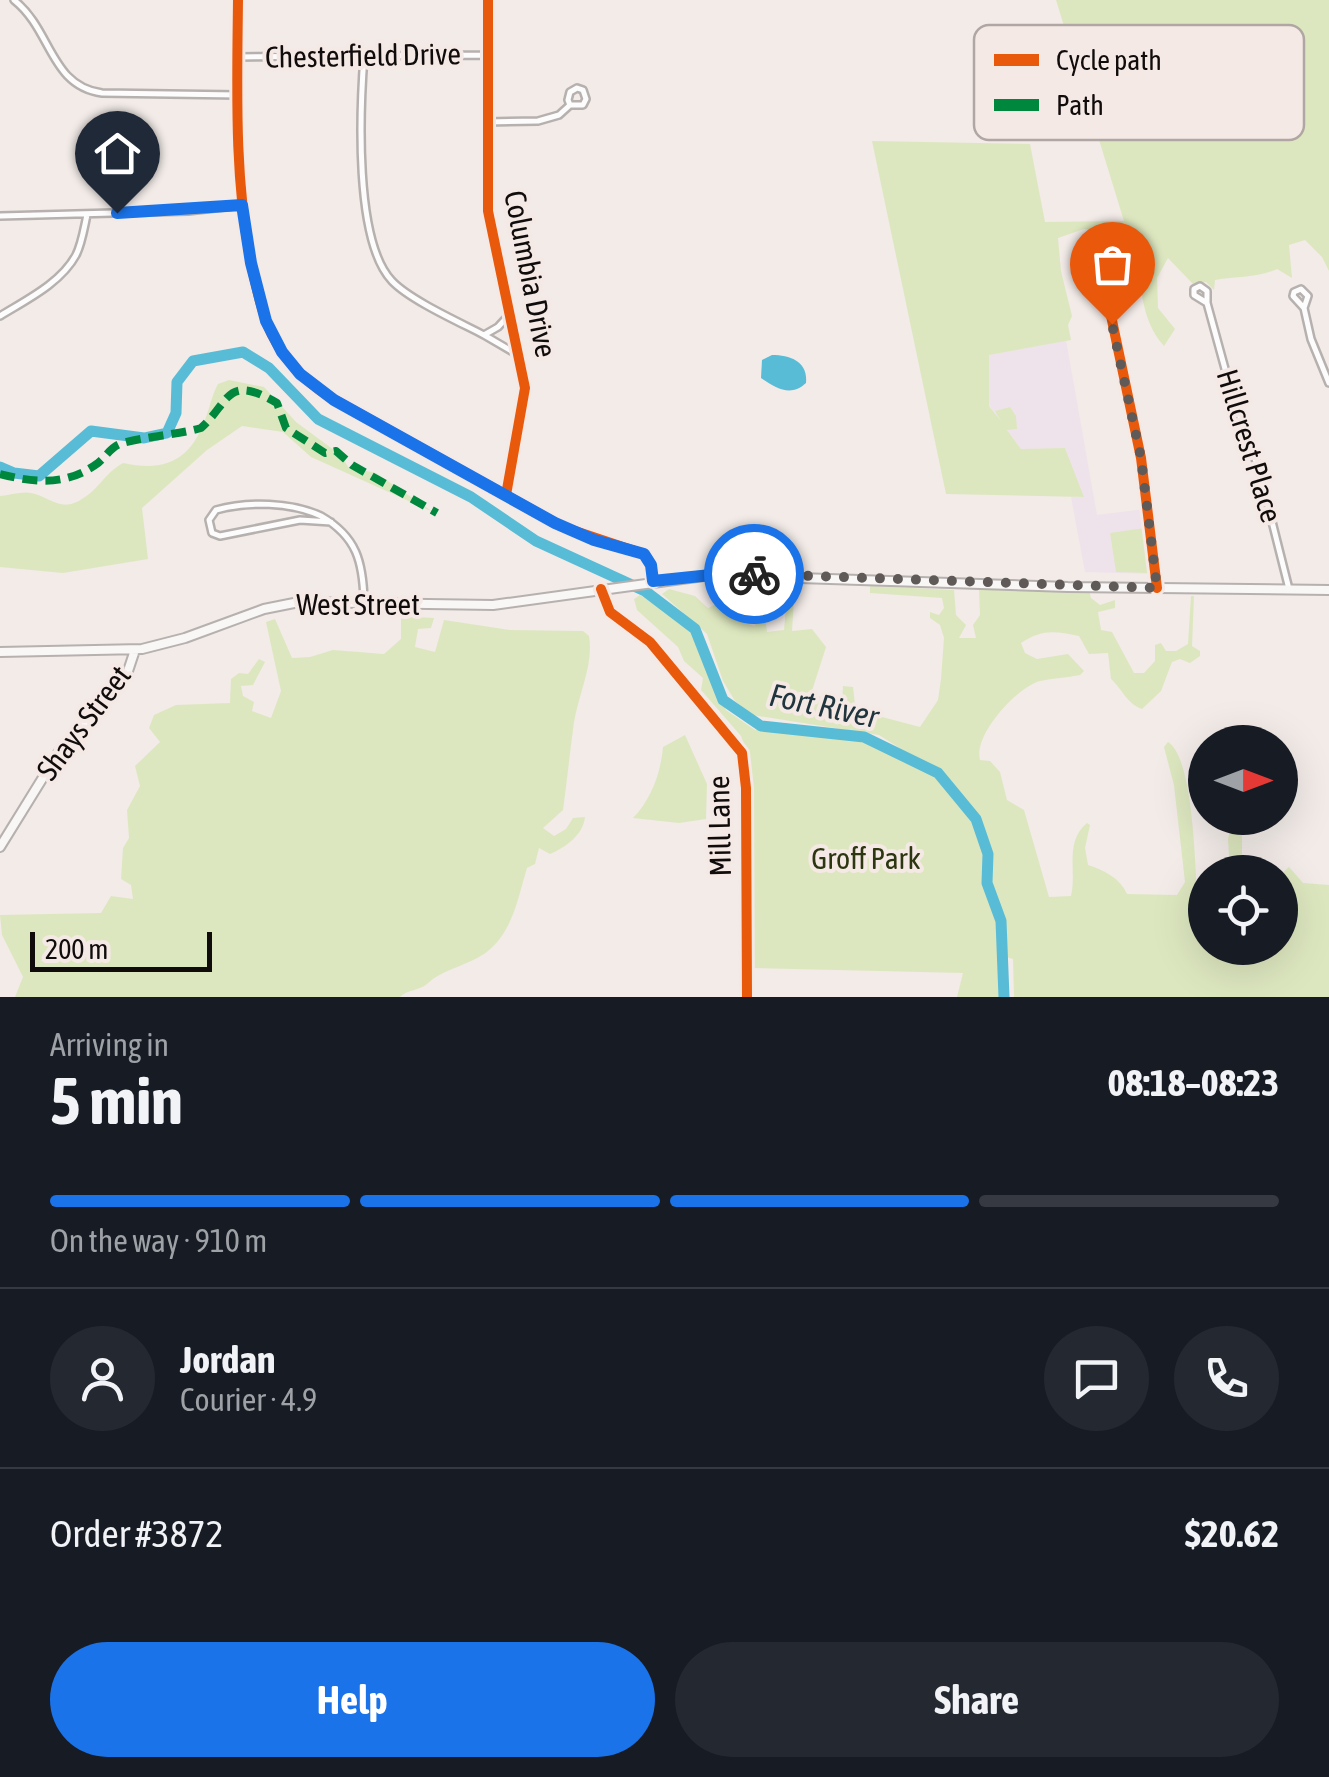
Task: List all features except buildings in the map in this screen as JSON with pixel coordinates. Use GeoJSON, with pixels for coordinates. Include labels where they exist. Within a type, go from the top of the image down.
{"type":"FeatureCollection","features":[{"type":"Feature","properties":{"kind":"main road","name":"West Street"},"geometry":{"type":"LineString","coordinates":[[0,652],[134,650],[185,638],[278,605],[312,601],[474,606],[740,574],[1329,590]]}},
{"type":"Feature","properties":{"kind":"main road","name":"Shays Street"},"geometry":{"type":"LineString","coordinates":[[0,847],[60,750],[127,674],[134,650]]}},
{"type":"Feature","properties":{"kind":"street"},"geometry":{"type":"LineString","coordinates":[[14,0],[38,24],[60,69],[87,90],[238,95]]}},
{"type":"Feature","properties":{"kind":"street"},"geometry":{"type":"LineString","coordinates":[[238,0],[242,205],[264,314],[275,340],[295,368],[334,400],[571,531],[644,554],[651,565],[649,582]]}},
{"type":"Feature","properties":{"kind":"street","name":"Columbia Drive"},"geometry":{"type":"LineString","coordinates":[[488,0],[488,211],[521,357],[525,394],[506,495]]}},
{"type":"Feature","properties":{"kind":"street","name":"Chesterfield Drive"},"geometry":{"type":"LineString","coordinates":[[238,58],[488,55]]}},
{"type":"Feature","properties":{"kind":"street"},"geometry":{"type":"LineString","coordinates":[[364,56],[363,186],[381,265],[407,293],[521,357]]}},
{"type":"Feature","properties":{"kind":"street"},"geometry":{"type":"LineString","coordinates":[[487,122],[548,119],[570,105]]}},
{"type":"Feature","properties":{"kind":"street"},"geometry":{"type":"LineString","coordinates":[[0,216],[242,205]]}},
{"type":"Feature","properties":{"kind":"street"},"geometry":{"type":"LineString","coordinates":[[0,316],[63,270],[76,254],[86,215]]}},
{"type":"Feature","properties":{"kind":"street"},"geometry":{"type":"LineString","coordinates":[[1100,239],[1106,292],[1141,458],[1157,588]]}},
{"type":"Feature","properties":{"kind":"street","name":"Hillcrest Place"},"geometry":{"type":"LineString","coordinates":[[1207,304],[1233,398],[1259,470],[1289,590]]}},
{"type":"Feature","properties":{"kind":"street"},"geometry":{"type":"LineString","coordinates":[[1304,308],[1311,339],[1329,383]]}},
{"type":"Feature","properties":{"kind":"street"},"geometry":{"type":"LineString","coordinates":[[484,335],[510,314]]}},
{"type":"Feature","properties":{"kind":"street"},"geometry":{"type":"LineString","coordinates":[[331,522],[303,519],[220,536],[211,532],[208,520],[221,508],[264,505],[305,510],[331,522],[348,536],[359,554],[364,601]]}},
{"type":"Feature","properties":{"kind":"street","name":"Mill Lane"},"geometry":{"type":"LineString","coordinates":[[601,590],[607,609],[650,642],[742,752],[746,788],[747,997]]}},
{"type":"Feature","properties":{"kind":"shaded area"},"geometry":{"type":"Polygon","coordinates":[[[1066,340],[1097,515],[1144,509],[1153,574],[1085,572],[1071,497],[1084,497],[1021,449],[989,405],[989,354],[1066,340]]]}},
{"type":"Feature","properties":{"kind":"green space"},"geometry":{"type":"Polygon","coordinates":[[[1056,0],[1329,0],[1329,271],[1322,257],[1305,240],[1289,245],[1292,278],[1277,269],[1215,280],[1214,290],[1206,282],[1193,284],[1168,258],[1157,278],[1158,308],[1175,329],[1164,346],[1144,307],[1132,235],[1084,229],[1058,238],[1072,316],[1068,325],[1071,340],[989,355],[989,406],[1001,421],[995,411],[1010,407],[1017,429],[1007,430],[1021,449],[1065,448],[1084,497],[946,494],[872,141],[1030,144],[1045,222],[1124,221],[1099,140],[1304,140],[1304,25],[1064,25],[1056,0]]]}},
{"type":"Feature","properties":{"kind":"green space"},"geometry":{"type":"Polygon","coordinates":[[[229,380],[264,387],[296,422],[342,456],[348,467],[376,473],[433,512],[311,457],[283,432],[242,426],[207,450],[142,508],[148,559],[63,573],[0,567],[0,496],[27,493],[68,505],[88,495],[123,463],[153,466],[177,459],[194,442],[218,384],[229,380]]]}},
{"type":"Feature","properties":{"kind":"green space"},"geometry":{"type":"Polygon","coordinates":[[[1144,528],[1149,573],[1116,572],[1110,533],[1144,528]]]}},
{"type":"Feature","properties":{"kind":"green space","name":"Groff Park"},"geometry":{"type":"Polygon","coordinates":[[[795,583],[792,631],[812,629],[826,647],[811,694],[842,703],[843,686],[853,687],[855,705],[867,713],[920,727],[938,700],[944,638],[930,612],[939,615],[944,608],[942,598],[870,593],[870,586],[954,590],[956,615],[966,625],[959,638],[976,638],[973,625],[980,615],[979,589],[1089,590],[1091,598],[1100,605],[1115,600],[1115,608],[1098,612],[1101,630],[1112,632],[1134,673],[1144,673],[1155,661],[1155,645],[1161,643],[1166,651],[1176,651],[1188,644],[1194,596],[1192,646],[1200,651],[1200,656],[1190,663],[1180,659],[1172,662],[1161,691],[1142,709],[1128,700],[1111,679],[1108,653],[1089,654],[1079,636],[1049,632],[1021,643],[1025,653],[1037,659],[1068,654],[1084,671],[1080,675],[1040,681],[1020,692],[990,726],[983,738],[980,760],[990,761],[1000,772],[1007,800],[1024,810],[1049,897],[1071,896],[1073,848],[1087,823],[1088,865],[1111,875],[1127,894],[1177,895],[1185,882],[1174,785],[1164,747],[1168,742],[1183,768],[1188,789],[1188,835],[1194,836],[1195,855],[1188,855],[1188,965],[1298,965],[1298,877],[1303,883],[1329,885],[1329,997],[1014,997],[1013,959],[1006,957],[1005,974],[999,974],[1001,997],[957,997],[963,973],[754,968],[751,763],[741,736],[701,690],[703,678],[684,661],[678,647],[637,610],[634,599],[640,595],[693,630],[726,710],[755,730],[787,723],[786,727],[875,739],[920,761],[879,735],[752,715],[735,701],[723,681],[707,634],[662,594],[669,589],[695,596],[708,608],[714,605],[719,586],[730,586],[732,603],[744,623],[755,626],[757,591],[762,591],[767,632],[784,630],[788,584],[795,583]]]}},
{"type":"Feature","properties":{"kind":"green space"},"geometry":{"type":"Polygon","coordinates":[[[401,616],[434,618],[431,628],[418,629],[415,647],[435,652],[444,620],[510,630],[583,631],[589,636],[589,657],[574,722],[563,810],[543,828],[554,836],[566,829],[573,818],[585,817],[584,823],[573,840],[556,851],[550,854],[539,848],[535,864],[527,868],[509,924],[488,951],[400,997],[15,997],[23,977],[2,935],[0,915],[101,913],[111,896],[133,899],[131,885],[121,879],[123,848],[129,838],[127,810],[140,786],[135,766],[160,742],[149,728],[154,715],[176,705],[230,703],[231,679],[239,673],[248,674],[259,659],[265,662],[253,685],[241,686],[243,696],[254,702],[252,711],[271,718],[281,691],[266,622],[275,619],[292,658],[333,650],[384,654],[401,639],[401,616]]]}},
{"type":"Feature","properties":{"kind":"green space"},"geometry":{"type":"Polygon","coordinates":[[[685,735],[707,784],[706,819],[679,823],[633,818],[654,785],[663,747],[685,735]]]}},
{"type":"Feature","properties":{"kind":"green space"},"geometry":{"type":"Polygon","coordinates":[[[1229,835],[1242,835],[1242,855],[1229,855],[1229,835]]]}},
{"type":"Feature","properties":{"kind":"water"},"geometry":{"type":"Polygon","coordinates":[[[772,355],[797,361],[804,370],[806,383],[795,390],[784,390],[761,378],[762,360],[772,355]]]}},
{"type":"Feature","properties":{"kind":"waterway","name":"Fort River"},"geometry":{"type":"LineString","coordinates":[[0,467],[39,476],[91,431],[144,438],[167,433],[176,413],[177,382],[193,361],[243,352],[269,368],[318,419],[471,497],[536,541],[645,591],[695,629],[723,700],[761,726],[864,737],[938,773],[976,819],[988,854],[987,883],[1001,921],[1004,997]]}},
{"type":"Feature","properties":{"kind":"marked path"},"geometry":{"type":"LineString","coordinates":[[0,474],[38,481],[75,476],[98,463],[119,444],[201,428],[231,394],[248,391],[277,403],[286,428],[325,453],[336,451],[352,465],[437,513]]}},
{"type":"Feature","properties":{"kind":"cycle path"},"geometry":{"type":"LineString","coordinates":[[238,0],[238,135],[246,235],[263,310],[283,353],[328,396],[563,527],[644,554],[651,565],[653,581]]}},
{"type":"Feature","properties":{"kind":"cycle path"},"geometry":{"type":"LineString","coordinates":[[488,0],[488,211],[525,388],[506,495]]}},
{"type":"Feature","properties":{"kind":"cycle path"},"geometry":{"type":"LineString","coordinates":[[1099,239],[1106,292],[1141,458],[1157,588]]}},
{"type":"Feature","properties":{"kind":"cycle path"},"geometry":{"type":"LineString","coordinates":[[601,589],[610,612],[650,642],[742,753],[746,788],[747,997]]}},
{"type":"Feature","properties":{"kind":"way so far"},"geometry":{"type":"LineString","coordinates":[[754,574],[1157,588],[1141,458],[1112,324]]}},
{"type":"Feature","properties":{"kind":"route"},"geometry":{"type":"LineString","coordinates":[[117,213],[242,205],[254,276],[269,328],[290,362],[323,393],[555,523],[594,540],[644,554],[651,565],[653,581],[754,574]]}}]}
